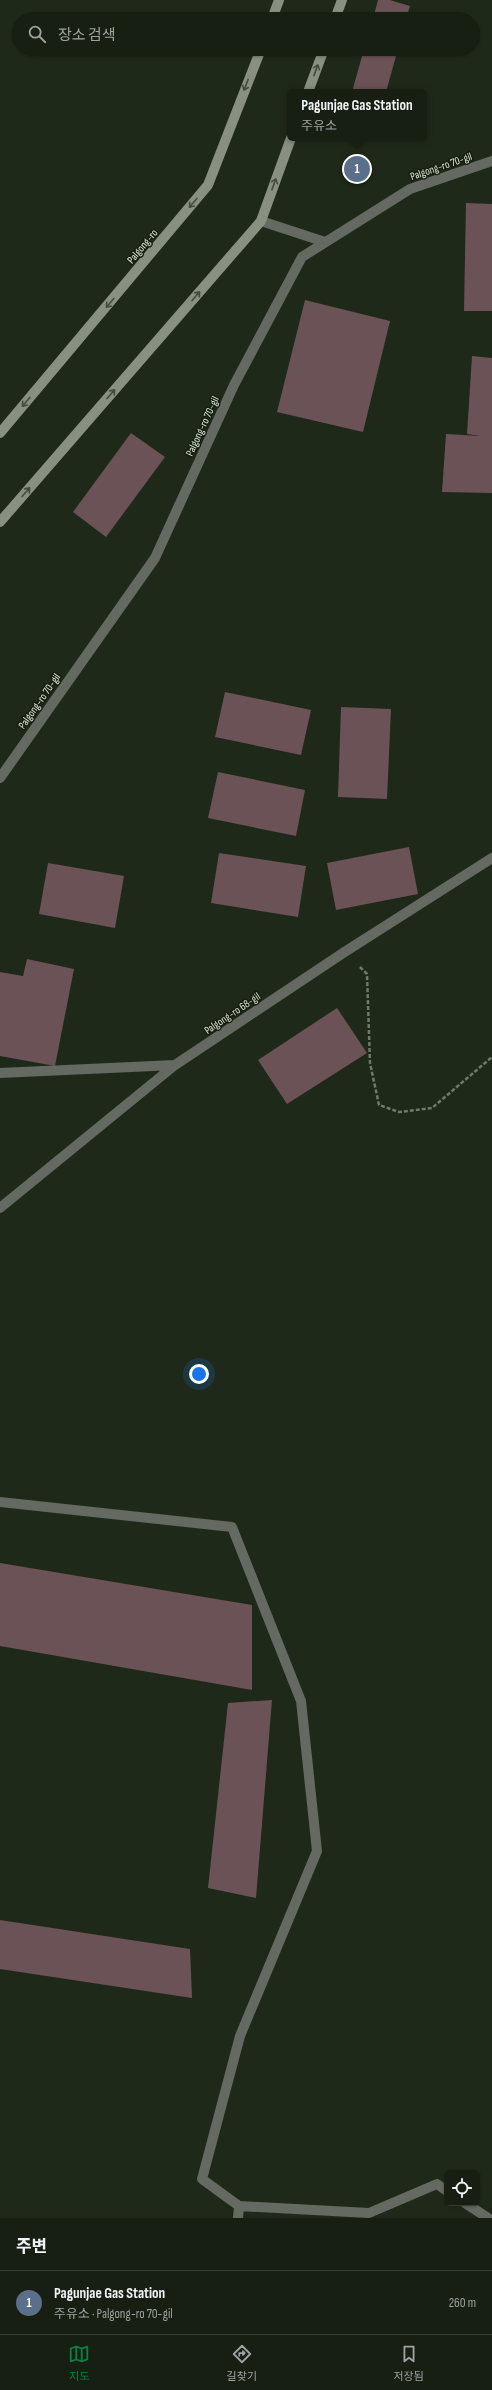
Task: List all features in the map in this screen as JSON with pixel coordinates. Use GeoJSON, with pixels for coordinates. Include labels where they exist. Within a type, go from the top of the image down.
{"type":"FeatureCollection","features":[{"type":"Feature","properties":{"kind":"main road"},"geometry":{"type":"LineString","coordinates":[[275,12],[279,0]]}},
{"type":"Feature","properties":{"kind":"main road"},"geometry":{"type":"LineString","coordinates":[[338,12],[342,0]]}},
{"type":"Feature","properties":{"kind":"main road","name":"Palgong-ro"},"geometry":{"type":"LineString","coordinates":[[0,433],[208,185],[257,56]]}},
{"type":"Feature","properties":{"kind":"main road"},"geometry":{"type":"LineString","coordinates":[[309,89],[321,56]]}},
{"type":"Feature","properties":{"kind":"main road"},"geometry":{"type":"LineString","coordinates":[[0,522],[261,221],[290,141]]}},
{"type":"Feature","properties":{"kind":"street","name":"Palgong-ro 70-gil"},"geometry":{"type":"LineString","coordinates":[[0,778],[155,558],[234,385],[302,257],[410,189],[492,161]]}},
{"type":"Feature","properties":{"kind":"street"},"geometry":{"type":"LineString","coordinates":[[261,221],[325,242]]}},
{"type":"Feature","properties":{"kind":"street","name":"Palgong-ro 68-gil"},"geometry":{"type":"LineString","coordinates":[[0,1208],[175,1065],[344,953],[492,858]]}},
{"type":"Feature","properties":{"kind":"street"},"geometry":{"type":"LineString","coordinates":[[0,1073],[175,1065]]}},
{"type":"Feature","properties":{"kind":"street"},"geometry":{"type":"LineString","coordinates":[[0,1502],[232,1527],[301,1701],[317,1851],[240,2036],[202,2179],[239,2206],[369,2213],[437,2184],[444,2189]]}},
{"type":"Feature","properties":{"kind":"street"},"geometry":{"type":"LineString","coordinates":[[238,2218],[239,2206]]}},
{"type":"Feature","properties":{"kind":"street"},"geometry":{"type":"LineString","coordinates":[[470,2206],[488,2218]]}},
{"type":"Feature","properties":{"kind":"path"},"geometry":{"type":"LineString","coordinates":[[344,953],[367,974],[370,1063],[379,1105],[399,1112],[432,1108],[492,1057]]}},
{"type":"Feature","properties":{"kind":"building"},"geometry":{"type":"Polygon","coordinates":[[[378,0],[390,0],[410,6],[408,12],[375,12],[378,0]]]}},
{"type":"Feature","properties":{"kind":"building"},"geometry":{"type":"Polygon","coordinates":[[[362,56],[396,56],[387,89],[353,89],[362,56]]]}},
{"type":"Feature","properties":{"kind":"building"},"geometry":{"type":"Polygon","coordinates":[[[466,203],[492,204],[492,311],[464,311],[466,203]]]}},
{"type":"Feature","properties":{"kind":"building"},"geometry":{"type":"Polygon","coordinates":[[[305,300],[390,321],[363,432],[277,412],[305,300]]]}},
{"type":"Feature","properties":{"kind":"building"},"geometry":{"type":"Polygon","coordinates":[[[472,356],[492,358],[492,493],[442,492],[446,434],[480,436],[467,434],[472,356]]]}},
{"type":"Feature","properties":{"kind":"building"},"geometry":{"type":"Polygon","coordinates":[[[131,433],[165,457],[106,537],[73,512],[131,433]]]}},
{"type":"Feature","properties":{"kind":"building"},"geometry":{"type":"Polygon","coordinates":[[[225,692],[311,710],[301,755],[215,737],[225,692]]]}},
{"type":"Feature","properties":{"kind":"building"},"geometry":{"type":"Polygon","coordinates":[[[341,707],[391,709],[387,799],[338,797],[341,707]]]}},
{"type":"Feature","properties":{"kind":"building"},"geometry":{"type":"Polygon","coordinates":[[[218,772],[305,790],[296,836],[208,818],[218,772]]]}},
{"type":"Feature","properties":{"kind":"building"},"geometry":{"type":"Polygon","coordinates":[[[409,847],[418,894],[336,910],[327,863],[409,847]]]}},
{"type":"Feature","properties":{"kind":"building"},"geometry":{"type":"Polygon","coordinates":[[[219,853],[306,866],[298,917],[211,903],[219,853]]]}},
{"type":"Feature","properties":{"kind":"building"},"geometry":{"type":"Polygon","coordinates":[[[48,863],[124,876],[115,928],[39,914],[48,863]]]}},
{"type":"Feature","properties":{"kind":"building"},"geometry":{"type":"Polygon","coordinates":[[[27,959],[74,969],[55,1066],[0,1056],[0,972],[23,976],[27,959]]]}},
{"type":"Feature","properties":{"kind":"building"},"geometry":{"type":"Polygon","coordinates":[[[337,1008],[367,1053],[287,1104],[258,1060],[337,1008]]]}},
{"type":"Feature","properties":{"kind":"building"},"geometry":{"type":"Polygon","coordinates":[[[0,1563],[252,1605],[252,1690],[0,1646],[0,1563]]]}},
{"type":"Feature","properties":{"kind":"building"},"geometry":{"type":"Polygon","coordinates":[[[272,1700],[256,1898],[208,1888],[228,1703],[272,1700]]]}},
{"type":"Feature","properties":{"kind":"building"},"geometry":{"type":"Polygon","coordinates":[[[0,1920],[190,1949],[192,1998],[0,1969],[0,1920]]]}},
{"type":"Feature","properties":{"kind":"place","name":"Pagunjae Gas Station"},"geometry":{"type":"Point","coordinates":[357,169]}}]}
